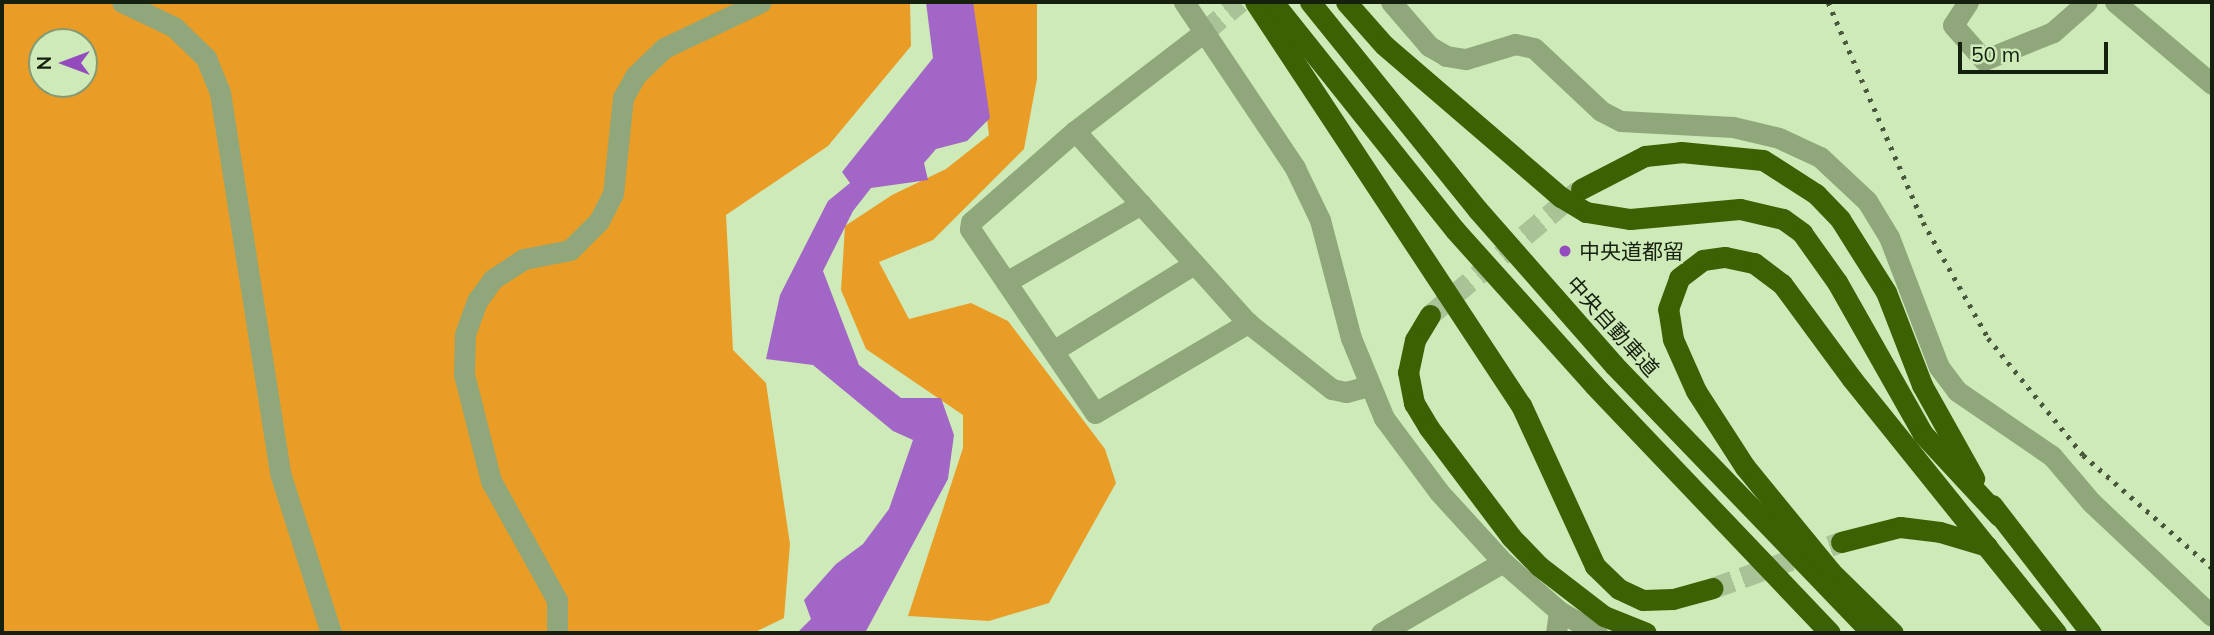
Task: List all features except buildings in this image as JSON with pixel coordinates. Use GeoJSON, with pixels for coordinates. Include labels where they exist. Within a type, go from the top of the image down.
{"type":"FeatureCollection","features":[{"type":"Feature","properties":{"kind":"highway"},"geometry":{"type":"LineString","coordinates":[[1255,2],[1521,405],[1595,566],[1619,589],[1643,600],[1673,599],[1713,588]]}},
{"type":"Feature","properties":{"kind":"highway"},"geometry":{"type":"LineString","coordinates":[[1273,2],[1464,240],[1725,527],[1830,633]]}},
{"type":"Feature","properties":{"kind":"highway","name":"中央自動車道"},"geometry":{"type":"LineString","coordinates":[[1310,2],[1477,209],[1614,365],[1872,633]]}},
{"type":"Feature","properties":{"kind":"highway"},"geometry":{"type":"LineString","coordinates":[[1346,2],[1384,45],[1560,197],[1586,212],[1630,219],[1740,209],[1783,219],[1802,233],[1837,282],[1923,434],[1999,516],[2091,633]]}},
{"type":"Feature","properties":{"kind":"highway"},"geometry":{"type":"LineString","coordinates":[[1581,189],[1646,156],[1681,152],[1763,160],[1816,194],[1864,253],[1886,292],[1922,385],[1962,460],[1999,516]]}},
{"type":"Feature","properties":{"kind":"highway"},"geometry":{"type":"LineString","coordinates":[[1893,633],[1831,572],[1745,467],[1696,391],[1673,339],[1668,309],[1672,292],[1690,268],[1703,260],[1726,257],[1754,263],[1782,284],[1852,379],[2056,633]]}},
{"type":"Feature","properties":{"kind":"highway"},"geometry":{"type":"LineString","coordinates":[[1430,315],[1415,340],[1408,372],[1414,402],[1429,428],[1511,537],[1539,566],[1604,616],[1646,633]]}},
{"type":"Feature","properties":{"kind":"highway"},"geometry":{"type":"LineString","coordinates":[[1841,542],[1900,527],[1940,532],[1987,546]]}},
{"type":"Feature","properties":{"kind":"street"},"geometry":{"type":"LineString","coordinates":[[122,2],[174,27],[206,58],[220,93],[280,473],[331,633]]}},
{"type":"Feature","properties":{"kind":"street"},"geometry":{"type":"LineString","coordinates":[[557,633],[557,600],[491,481],[464,374],[465,334],[477,301],[494,279],[524,259],[570,250],[599,221],[613,194],[623,98],[635,76],[664,48],[761,2]]}},
{"type":"Feature","properties":{"kind":"street"},"geometry":{"type":"LineString","coordinates":[[1184,2],[1295,168],[1320,220],[1368,386],[1384,418],[1439,492],[1503,562],[1559,611],[1597,633]]}},
{"type":"Feature","properties":{"kind":"street"},"geometry":{"type":"LineString","coordinates":[[1391,2],[1429,46],[1446,56],[1466,59],[1515,44],[1534,48],[1601,111],[1621,121],[1733,127],[1779,138],[1820,157],[1867,201],[1889,237],[1939,367],[1957,391],[1974,407],[2012,426],[2052,456],[2091,502],[2212,616]]}},
{"type":"Feature","properties":{"kind":"street"},"geometry":{"type":"LineString","coordinates":[[1968,2],[1953,25],[1984,60],[2053,32],[2087,2]]}},
{"type":"Feature","properties":{"kind":"street"},"geometry":{"type":"LineString","coordinates":[[2115,2],[2212,84]]}},
{"type":"Feature","properties":{"kind":"street"},"geometry":{"type":"LineString","coordinates":[[1204,32],[1076,131],[971,222],[970,229],[1095,413],[1248,323]]}},
{"type":"Feature","properties":{"kind":"street"},"geometry":{"type":"LineString","coordinates":[[1076,131],[1248,323],[1332,390],[1346,392],[1368,386]]}},
{"type":"Feature","properties":{"kind":"street"},"geometry":{"type":"LineString","coordinates":[[1006,282],[1141,204]]}},
{"type":"Feature","properties":{"kind":"street"},"geometry":{"type":"LineString","coordinates":[[1053,351],[1194,264]]}},
{"type":"Feature","properties":{"kind":"street"},"geometry":{"type":"LineString","coordinates":[[1381,633],[1503,562]]}},
{"type":"Feature","properties":{"kind":"street"},"geometry":{"type":"LineString","coordinates":[[1556,633],[1559,611]]}},
{"type":"Feature","properties":{"kind":"shaded area"},"geometry":{"type":"Polygon","coordinates":[[[2,2],[910,2],[911,46],[828,146],[726,215],[733,350],[766,383],[790,544],[784,618],[753,633],[2,633],[2,2]]]}},
{"type":"Feature","properties":{"kind":"shaded area"},"geometry":{"type":"Polygon","coordinates":[[[926,2],[973,2],[990,118],[967,141],[936,149],[924,163],[928,180],[871,188],[853,211],[823,271],[859,365],[901,398],[941,398],[954,435],[948,479],[865,633],[797,633],[811,619],[804,600],[836,564],[863,544],[889,509],[913,440],[893,431],[813,365],[766,359],[780,295],[828,201],[850,183],[842,172],[933,58],[926,2]]]}},
{"type":"Feature","properties":{"kind":"shaded area"},"geometry":{"type":"Polygon","coordinates":[[[972,2],[1037,4],[1037,79],[1024,149],[933,240],[879,262],[909,319],[971,303],[1008,321],[1105,449],[1116,483],[1049,603],[989,621],[908,616],[963,448],[963,415],[866,349],[841,290],[845,226],[892,195],[946,169],[989,135],[972,2]]]}},
{"type":"Feature","properties":{"kind":"tunnel"},"geometry":{"type":"LineString","coordinates":[[1204,32],[1240,2]]}},
{"type":"Feature","properties":{"kind":"tunnel"},"geometry":{"type":"LineString","coordinates":[[1430,315],[1579,190]]}},
{"type":"Feature","properties":{"kind":"tunnel"},"geometry":{"type":"LineString","coordinates":[[1713,588],[1841,542]]}},
{"type":"Feature","properties":{"kind":"railway"},"geometry":{"type":"LineString","coordinates":[[1828,2],[1923,222],[1988,338],[2083,455],[2212,568]]}},
{"type":"Feature","properties":{"kind":"place","name":"中央道都留"},"geometry":{"type":"Point","coordinates":[1565,251]}}]}
